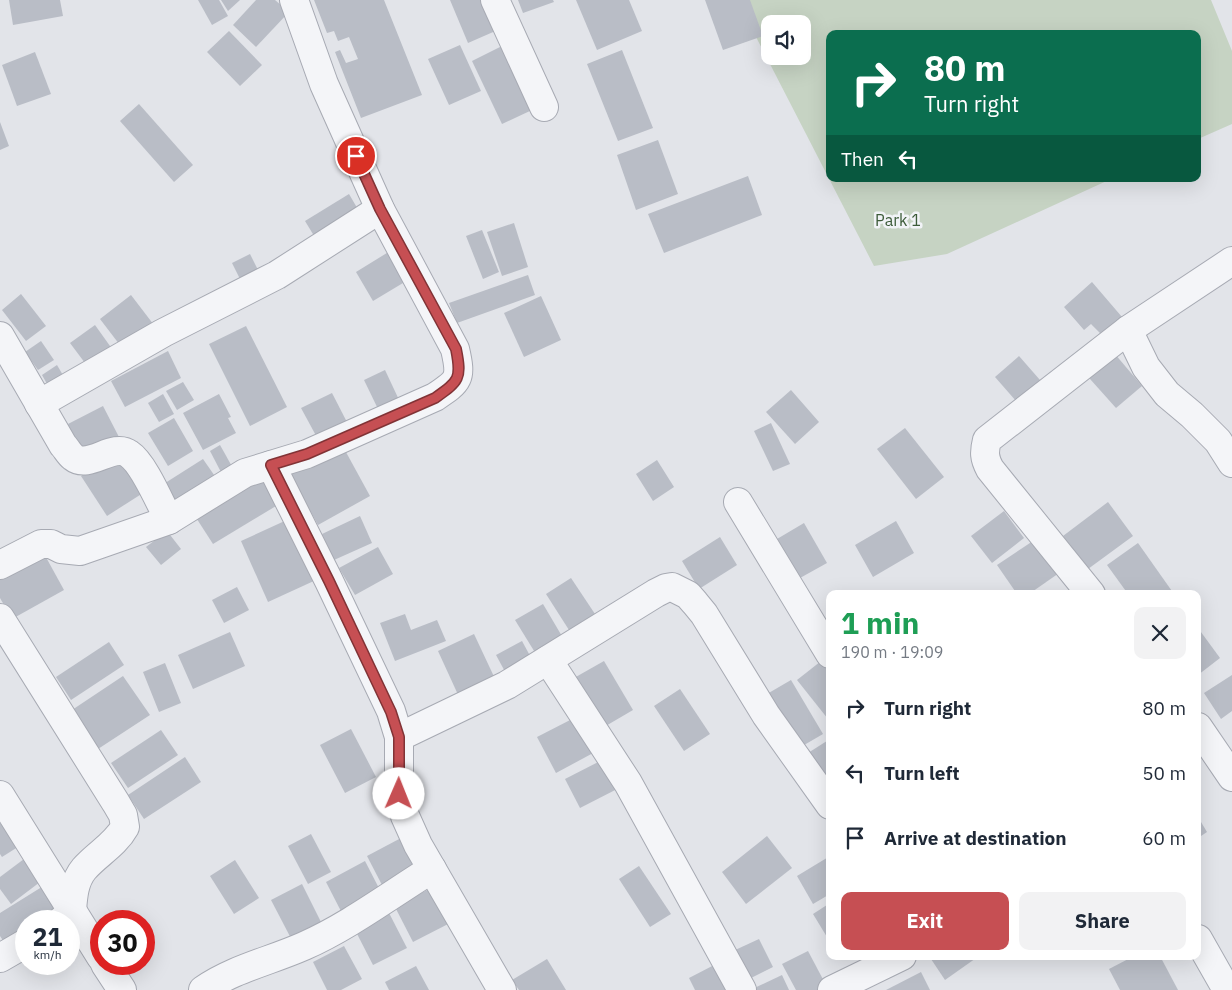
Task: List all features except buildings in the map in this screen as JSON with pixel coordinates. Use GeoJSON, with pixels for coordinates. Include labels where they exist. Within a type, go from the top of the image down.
{"type":"FeatureCollection","features":[{"type":"Feature","properties":{"kind":"street"},"geometry":{"type":"LineString","coordinates":[[0,565],[41,544],[51,544],[61,549],[80,551],[169,520],[245,473],[307,454],[435,398],[449,388],[458,378],[460,368],[456,349],[380,209],[324,84],[294,0]]}},
{"type":"Feature","properties":{"kind":"street"},"geometry":{"type":"LineString","coordinates":[[495,0],[544,107]]}},
{"type":"Feature","properties":{"kind":"street"},"geometry":{"type":"LineString","coordinates":[[39,404],[163,332],[278,275],[380,209]]}},
{"type":"Feature","properties":{"kind":"street"},"geometry":{"type":"LineString","coordinates":[[1088,590],[990,469],[985,459],[984,451],[987,440],[997,430],[1128,330],[1232,261]]}},
{"type":"Feature","properties":{"kind":"street"},"geometry":{"type":"LineString","coordinates":[[1128,330],[1146,367],[1167,394],[1218,441],[1232,463]]}},
{"type":"Feature","properties":{"kind":"street"},"geometry":{"type":"LineString","coordinates":[[0,336],[63,445],[74,458],[81,460],[90,459],[120,450],[129,454],[146,476],[169,520]]}},
{"type":"Feature","properties":{"kind":"street"},"geometry":{"type":"LineString","coordinates":[[271,465],[391,712],[399,737],[399,794],[405,816],[418,845],[496,988]]}},
{"type":"Feature","properties":{"kind":"street"},"geometry":{"type":"LineString","coordinates":[[738,502],[826,647]]}},
{"type":"Feature","properties":{"kind":"street"},"geometry":{"type":"LineString","coordinates":[[399,737],[507,685],[666,588],[672,587],[688,595],[704,614],[766,715],[826,799]]}},
{"type":"Feature","properties":{"kind":"street"},"geometry":{"type":"LineString","coordinates":[[0,618],[123,815],[125,827],[121,834],[83,870],[78,879],[69,910]]}},
{"type":"Feature","properties":{"kind":"street"},"geometry":{"type":"LineString","coordinates":[[548,660],[628,783],[742,990]]}},
{"type":"Feature","properties":{"kind":"street"},"geometry":{"type":"LineString","coordinates":[[1201,731],[1232,776]]}},
{"type":"Feature","properties":{"kind":"street"},"geometry":{"type":"LineString","coordinates":[[0,795],[64,910]]}},
{"type":"Feature","properties":{"kind":"street"},"geometry":{"type":"LineString","coordinates":[[202,990],[218,979],[304,946],[333,931],[432,869]]}},
{"type":"Feature","properties":{"kind":"street"},"geometry":{"type":"LineString","coordinates":[[80,932],[90,944]]}},
{"type":"Feature","properties":{"kind":"street"},"geometry":{"type":"LineString","coordinates":[[1201,944],[1227,990]]}},
{"type":"Feature","properties":{"kind":"street"},"geometry":{"type":"LineString","coordinates":[[0,958],[15,950]]}},
{"type":"Feature","properties":{"kind":"street"},"geometry":{"type":"LineString","coordinates":[[832,990],[894,960]]}},
{"type":"Feature","properties":{"kind":"street"},"geometry":{"type":"LineString","coordinates":[[112,975],[122,990]]}},
{"type":"Feature","properties":{"kind":"green space","name":"Park 1"},"geometry":{"type":"Polygon","coordinates":[[[737,0],[1211,0],[1232,51],[1232,124],[1201,138],[1201,30],[826,30],[826,173],[770,65],[811,65],[811,15],[761,15],[761,47],[737,0]]]}},
{"type":"Feature","properties":{"kind":"green space","name":"Park 1"},"geometry":{"type":"Polygon","coordinates":[[[831,182],[1104,182],[947,254],[874,266],[831,182]]]}},
{"type":"Feature","properties":{"kind":"route"},"geometry":{"type":"LineString","coordinates":[[356,156],[380,209],[456,349],[460,368],[458,378],[449,388],[435,398],[307,454],[271,465],[391,712],[399,737],[399,794]]}}]}
